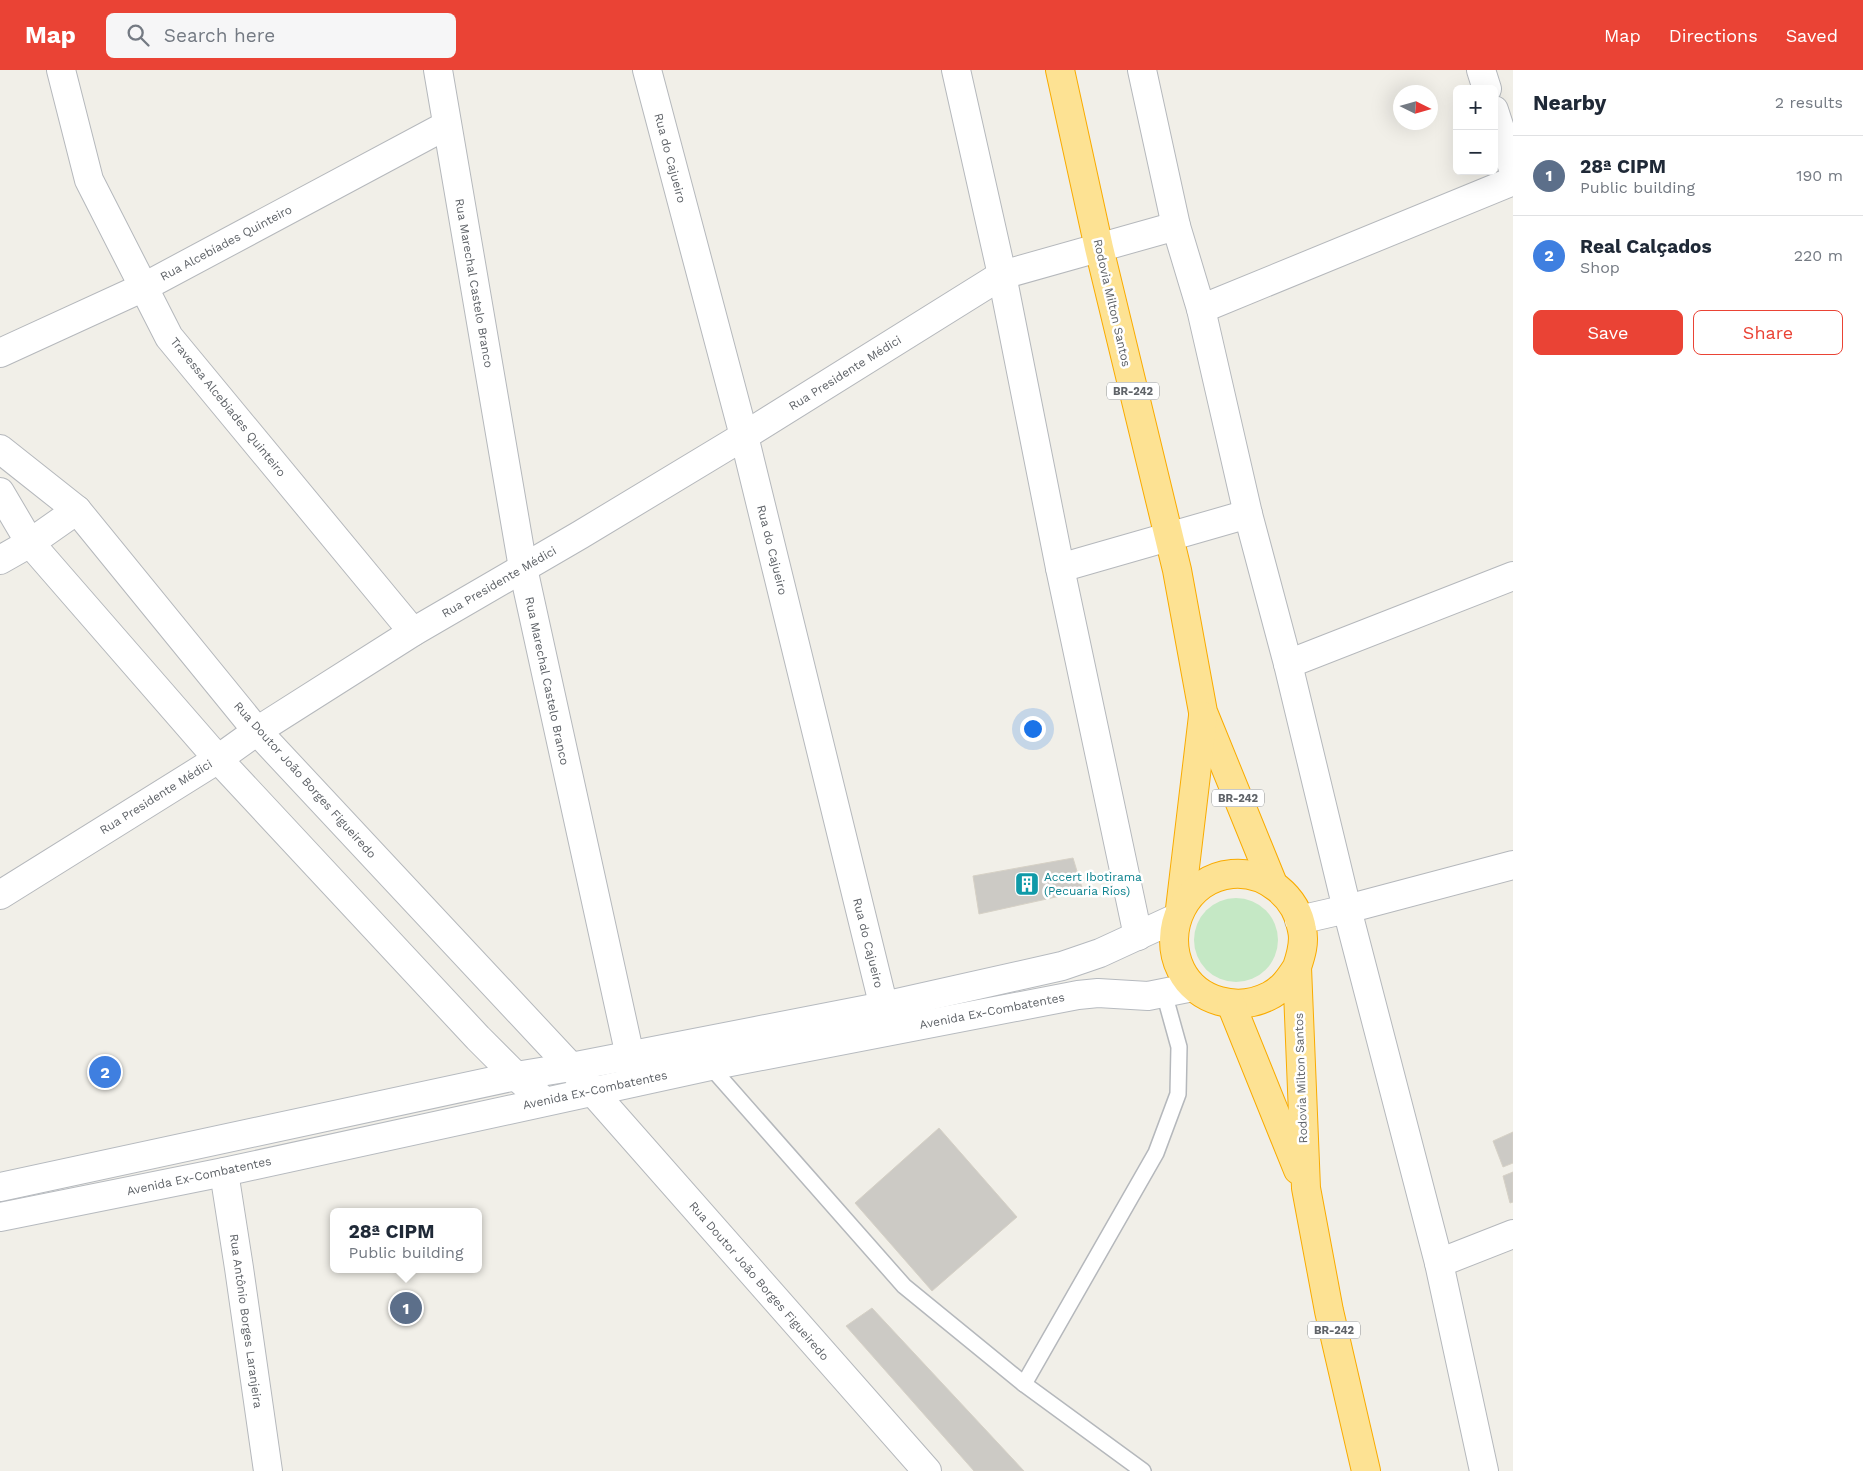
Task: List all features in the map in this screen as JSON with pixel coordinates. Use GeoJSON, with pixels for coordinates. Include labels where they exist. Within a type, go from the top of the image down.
{"type":"FeatureCollection","features":[{"type":"Feature","properties":{"kind":"highway","name":"Rodovia Milton Santos"},"geometry":{"type":"LineString","coordinates":[[1060,70],[1099,248],[1177,570],[1203,712],[1273,884]]}},
{"type":"Feature","properties":{"kind":"highway","name":"Rodovia Milton Santos"},"geometry":{"type":"LineString","coordinates":[[1178,914],[1193,892],[1211,880],[1232,874],[1253,875],[1273,884],[1288,896],[1297,912],[1302,930],[1302,949],[1297,967],[1286,984],[1270,996],[1251,1003],[1231,1004],[1211,999],[1193,987],[1184,976],[1177,962],[1173,948],[1173,933],[1178,914],[1203,712]]}},
{"type":"Feature","properties":{"kind":"highway","name":"Rodovia Milton Santos"},"geometry":{"type":"LineString","coordinates":[[1297,967],[1306,1188],[1329,1311],[1366,1471]]}},
{"type":"Feature","properties":{"kind":"highway","name":"Rodovia Milton Santos"},"geometry":{"type":"LineString","coordinates":[[1231,1004],[1306,1188]]}},
{"type":"Feature","properties":{"kind":"street","name":"Travessa Alcebiades Quinteiro"},"geometry":{"type":"LineString","coordinates":[[61,70],[89,180],[170,337],[412,632]]}},
{"type":"Feature","properties":{"kind":"street","name":"Rua Marechal Castelo Branco"},"geometry":{"type":"LineString","coordinates":[[438,70],[523,568],[636,1082]]}},
{"type":"Feature","properties":{"kind":"street","name":"Rua do Cajueiro"},"geometry":{"type":"LineString","coordinates":[[646,70],[744,436],[887,1019]]}},
{"type":"Feature","properties":{"kind":"street"},"geometry":{"type":"LineString","coordinates":[[956,70],[1002,275],[1060,568],[1138,936]]}},
{"type":"Feature","properties":{"kind":"street"},"geometry":{"type":"LineString","coordinates":[[1142,70],[1176,226],[1201,309],[1248,514],[1288,664],[1347,909],[1439,1263],[1484,1471]]}},
{"type":"Feature","properties":{"kind":"street"},"geometry":{"type":"LineString","coordinates":[[1481,70],[1486,85]]}},
{"type":"Feature","properties":{"kind":"street"},"geometry":{"type":"LineString","coordinates":[[1498,122],[1513,169]]}},
{"type":"Feature","properties":{"kind":"street","name":"Rua Alcebíades Quinteiro"},"geometry":{"type":"LineString","coordinates":[[0,353],[144,287],[447,125]]}},
{"type":"Feature","properties":{"kind":"street"},"geometry":{"type":"LineString","coordinates":[[1201,309],[1513,182]]}},
{"type":"Feature","properties":{"kind":"street","name":"Rua Presidente Médici"},"geometry":{"type":"LineString","coordinates":[[0,895],[218,759],[257,731],[412,632],[744,436],[1002,275],[1176,226]]}},
{"type":"Feature","properties":{"kind":"street","name":"Rua Doutor João Borges Figueiredo"},"geometry":{"type":"LineString","coordinates":[[0,449],[77,510],[257,731],[571,1067],[927,1471]]}},
{"type":"Feature","properties":{"kind":"street"},"geometry":{"type":"LineString","coordinates":[[0,492],[30,544],[218,759],[471,1031],[544,1101]]}},
{"type":"Feature","properties":{"kind":"street"},"geometry":{"type":"LineString","coordinates":[[0,560],[30,544],[77,510]]}},
{"type":"Feature","properties":{"kind":"street"},"geometry":{"type":"LineString","coordinates":[[1060,568],[1248,514]]}},
{"type":"Feature","properties":{"kind":"street"},"geometry":{"type":"LineString","coordinates":[[1288,664],[1513,576]]}},
{"type":"Feature","properties":{"kind":"street"},"geometry":{"type":"LineString","coordinates":[[1299,920],[1513,865]]}},
{"type":"Feature","properties":{"kind":"street","name":"Avenida Ex-Combatentes"},"geometry":{"type":"LineString","coordinates":[[0,1217],[224,1172],[710,1066],[887,1019],[1062,966],[1100,953],[1138,936],[1178,914]]}},
{"type":"Feature","properties":{"kind":"street","name":"Avenida Ex-Combatentes"},"geometry":{"type":"LineString","coordinates":[[0,1187],[516,1076],[629,1055],[1078,994],[1098,993],[1148,996],[1193,987]]}},
{"type":"Feature","properties":{"kind":"street","name":"Rua Antônio Borges Laranjeira"},"geometry":{"type":"LineString","coordinates":[[224,1172],[268,1471]]}},
{"type":"Feature","properties":{"kind":"street"},"geometry":{"type":"LineString","coordinates":[[1439,1263],[1513,1234]]}},
{"type":"Feature","properties":{"kind":"lane"},"geometry":{"type":"LineString","coordinates":[[1024,1384],[1156,1153],[1178,1094],[1179,1047],[1164,993]]}},
{"type":"Feature","properties":{"kind":"lane"},"geometry":{"type":"LineString","coordinates":[[710,1066],[904,1286],[1024,1384],[1143,1471]]}},
{"type":"Feature","properties":{"kind":"green space"},"geometry":{"type":"Polygon","coordinates":[[[1236,898],[1252,901],[1266,910],[1275,924],[1278,940],[1275,956],[1266,970],[1252,979],[1236,982],[1220,979],[1206,970],[1197,956],[1194,940],[1197,924],[1206,910],[1220,901],[1236,898]]]}},
{"type":"Feature","properties":{"kind":"building","name":"Accert Ibotirama (Pecuaria Rios)"},"geometry":{"type":"Polygon","coordinates":[[[1073,858],[1083,891],[979,914],[973,876],[1073,858]]]}},
{"type":"Feature","properties":{"kind":"building"},"geometry":{"type":"Polygon","coordinates":[[[939,1128],[1017,1217],[932,1291],[855,1203],[939,1128]]]}},
{"type":"Feature","properties":{"kind":"building"},"geometry":{"type":"Polygon","coordinates":[[[1513,1132],[1513,1163],[1503,1167],[1493,1141],[1513,1132]]]}},
{"type":"Feature","properties":{"kind":"building"},"geometry":{"type":"Polygon","coordinates":[[[1513,1172],[1513,1202],[1510,1203],[1503,1176],[1513,1172]]]}},
{"type":"Feature","properties":{"kind":"building"},"geometry":{"type":"Polygon","coordinates":[[[872,1308],[1024,1471],[974,1471],[846,1326],[872,1308]]]}},
{"type":"Feature","properties":{"kind":"place","name":"Accert Ibotirama (Pecuaria Rios)"},"geometry":{"type":"Point","coordinates":[1027,884]}},
{"type":"Feature","properties":{"kind":"place","name":"Real Calçados"},"geometry":{"type":"Point","coordinates":[105,1072]}},
{"type":"Feature","properties":{"kind":"place","name":"28ª CIPM"},"geometry":{"type":"Point","coordinates":[406,1308]}}]}
